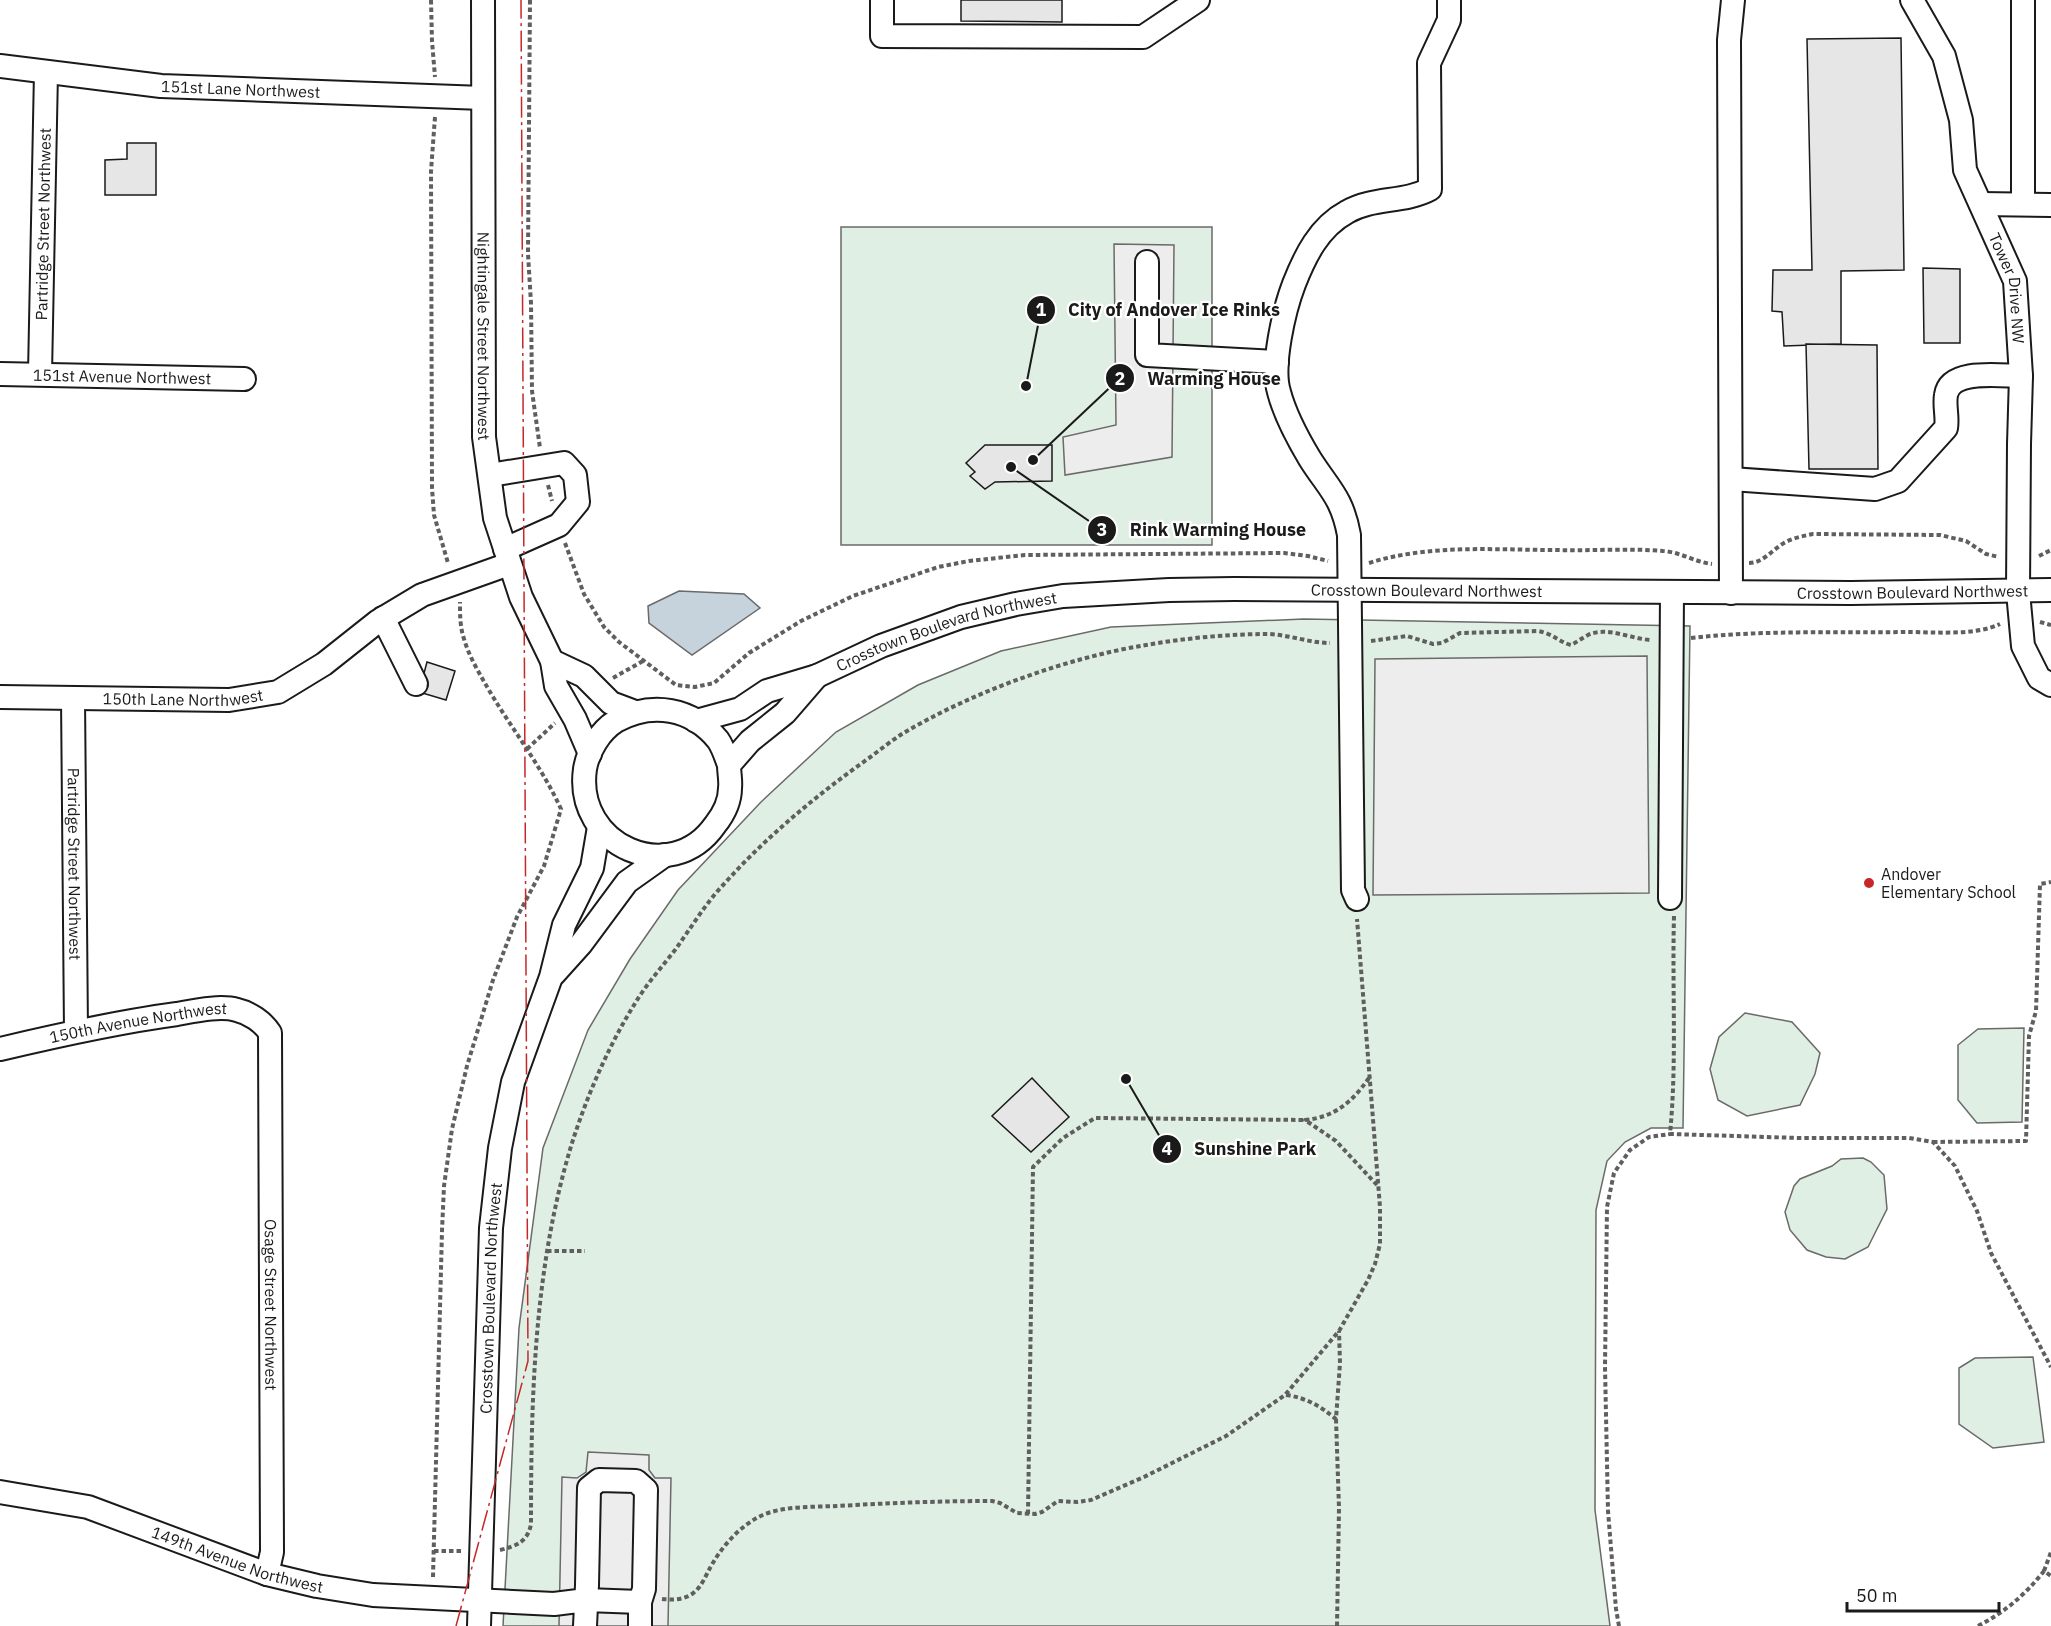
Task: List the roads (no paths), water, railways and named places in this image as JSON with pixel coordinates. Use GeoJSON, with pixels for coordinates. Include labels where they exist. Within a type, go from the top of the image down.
{"type":"FeatureCollection","features":[{"type":"Feature","properties":{"kind":"street","name":"Nightingale Street Northwest"},"geometry":{"type":"LineString","coordinates":[[483,0],[484,437],[495,518],[521,597],[552,661],[556,686],[575,719],[590,754]]}},
{"type":"Feature","properties":{"kind":"street"},"geometry":{"type":"LineString","coordinates":[[882,0],[882,36],[1143,37],[1198,0]]}},
{"type":"Feature","properties":{"kind":"street"},"geometry":{"type":"LineString","coordinates":[[1357,899],[1353,890],[1349,535],[1346,516],[1339,498],[1310,458],[1293,428],[1278,391],[1277,362],[1290,296],[1313,243],[1346,213],[1368,202],[1416,196],[1430,189],[1429,63],[1449,20],[1449,0]]}},
{"type":"Feature","properties":{"kind":"street"},"geometry":{"type":"LineString","coordinates":[[1731,592],[1730,40],[1733,0]]}},
{"type":"Feature","properties":{"kind":"street","name":"Tower Drive NW"},"geometry":{"type":"LineString","coordinates":[[1912,0],[1944,56],[1961,120],[1965,170],[2015,281],[2021,376],[2018,592],[2023,646],[2039,678],[2051,685]]}},
{"type":"Feature","properties":{"kind":"street"},"geometry":{"type":"LineString","coordinates":[[2023,0],[2023,204]]}},
{"type":"Feature","properties":{"kind":"street","name":"151st Lane Northwest"},"geometry":{"type":"LineString","coordinates":[[0,66],[161,86],[483,98]]}},
{"type":"Feature","properties":{"kind":"street","name":"Partridge Street Northwest"},"geometry":{"type":"LineString","coordinates":[[40,374],[46,72]]}},
{"type":"Feature","properties":{"kind":"street"},"geometry":{"type":"LineString","coordinates":[[1981,204],[2051,205]]}},
{"type":"Feature","properties":{"kind":"street"},"geometry":{"type":"LineString","coordinates":[[1147,262],[1147,354],[1277,362]]}},
{"type":"Feature","properties":{"kind":"street","name":"151st Avenue Northwest"},"geometry":{"type":"LineString","coordinates":[[0,374],[244,379]]}},
{"type":"Feature","properties":{"kind":"street"},"geometry":{"type":"LineString","coordinates":[[1731,479],[1875,489],[1898,481],[1946,428],[1946,397],[1948,388],[1954,381],[1965,376],[2021,376]]}},
{"type":"Feature","properties":{"kind":"street","name":"150th Lane Northwest"},"geometry":{"type":"LineString","coordinates":[[0,697],[229,700],[278,692],[324,664],[383,618],[422,595],[507,556],[559,525],[578,501],[575,475],[564,463],[490,475]]}},
{"type":"Feature","properties":{"kind":"street","name":"Crosstown Boulevard Northwest"},"geometry":{"type":"LineString","coordinates":[[696,721],[740,709],[767,691],[817,676],[913,633],[961,617],[1063,596],[1169,590],[1349,589],[1672,592],[2051,591]]}},
{"type":"Feature","properties":{"kind":"street"},"geometry":{"type":"LineString","coordinates":[[1670,898],[1672,592]]}},
{"type":"Feature","properties":{"kind":"street"},"geometry":{"type":"LineString","coordinates":[[383,618],[416,684]]}},
{"type":"Feature","properties":{"kind":"street"},"geometry":{"type":"LineString","coordinates":[[552,661],[584,676],[611,703],[635,712]]}},
{"type":"Feature","properties":{"kind":"street","name":"Crosstown Boulevard Northwest"},"geometry":{"type":"LineString","coordinates":[[729,765],[750,741],[784,713],[817,676]]}},
{"type":"Feature","properties":{"kind":"street","name":"Partridge Street Northwest"},"geometry":{"type":"LineString","coordinates":[[73,698],[76,1031]]}},
{"type":"Feature","properties":{"kind":"street","name":"Crosstown Boulevard Northwest"},"geometry":{"type":"LineString","coordinates":[[658,709],[682,713],[696,721],[702,724],[719,742],[729,765],[730,790],[724,814],[709,834],[689,848],[665,855],[640,854],[617,844],[599,827],[588,807],[583,783],[587,760],[597,739],[614,722],[635,712],[658,709]]}},
{"type":"Feature","properties":{"kind":"street","name":"Crosstown Boulevard Northwest"},"geometry":{"type":"LineString","coordinates":[[479,1626],[486,1357],[495,1190],[500,1148],[513,1082],[551,977],[564,925],[592,868],[599,827]]}},
{"type":"Feature","properties":{"kind":"street","name":"Crosstown Boulevard Northwest"},"geometry":{"type":"LineString","coordinates":[[551,977],[581,944],[627,882],[665,855]]}},
{"type":"Feature","properties":{"kind":"street","name":"150th Avenue Northwest"},"geometry":{"type":"LineString","coordinates":[[0,1049],[76,1031],[206,1009],[236,1009],[255,1018],[270,1033]]}},
{"type":"Feature","properties":{"kind":"street","name":"Osage Street Northwest"},"geometry":{"type":"LineString","coordinates":[[267,1574],[272,1552],[270,1033]]}},
{"type":"Feature","properties":{"kind":"street"},"geometry":{"type":"LineString","coordinates":[[585,1626],[589,1488],[599,1480],[636,1481],[646,1490],[644,1589],[640,1602],[640,1626]]}},
{"type":"Feature","properties":{"kind":"street","name":"149th Avenue Northwest"},"geometry":{"type":"LineString","coordinates":[[0,1492],[88,1507],[267,1574],[317,1586],[373,1595],[554,1604],[586,1600],[640,1602]]}},
{"type":"Feature","properties":{"kind":"place","name":"City of Andover Ice Rinks"},"geometry":{"type":"Point","coordinates":[1026,386]}},
{"type":"Feature","properties":{"kind":"place","name":"Warming House"},"geometry":{"type":"Point","coordinates":[1033,460]}},
{"type":"Feature","properties":{"kind":"place","name":"Rink Warming House"},"geometry":{"type":"Point","coordinates":[1011,467]}},
{"type":"Feature","properties":{"kind":"place","name":"Andover Elementary School"},"geometry":{"type":"Point","coordinates":[1869,883]}},
{"type":"Feature","properties":{"kind":"place","name":"Sunshine Park"},"geometry":{"type":"Point","coordinates":[1126,1079]}}]}
